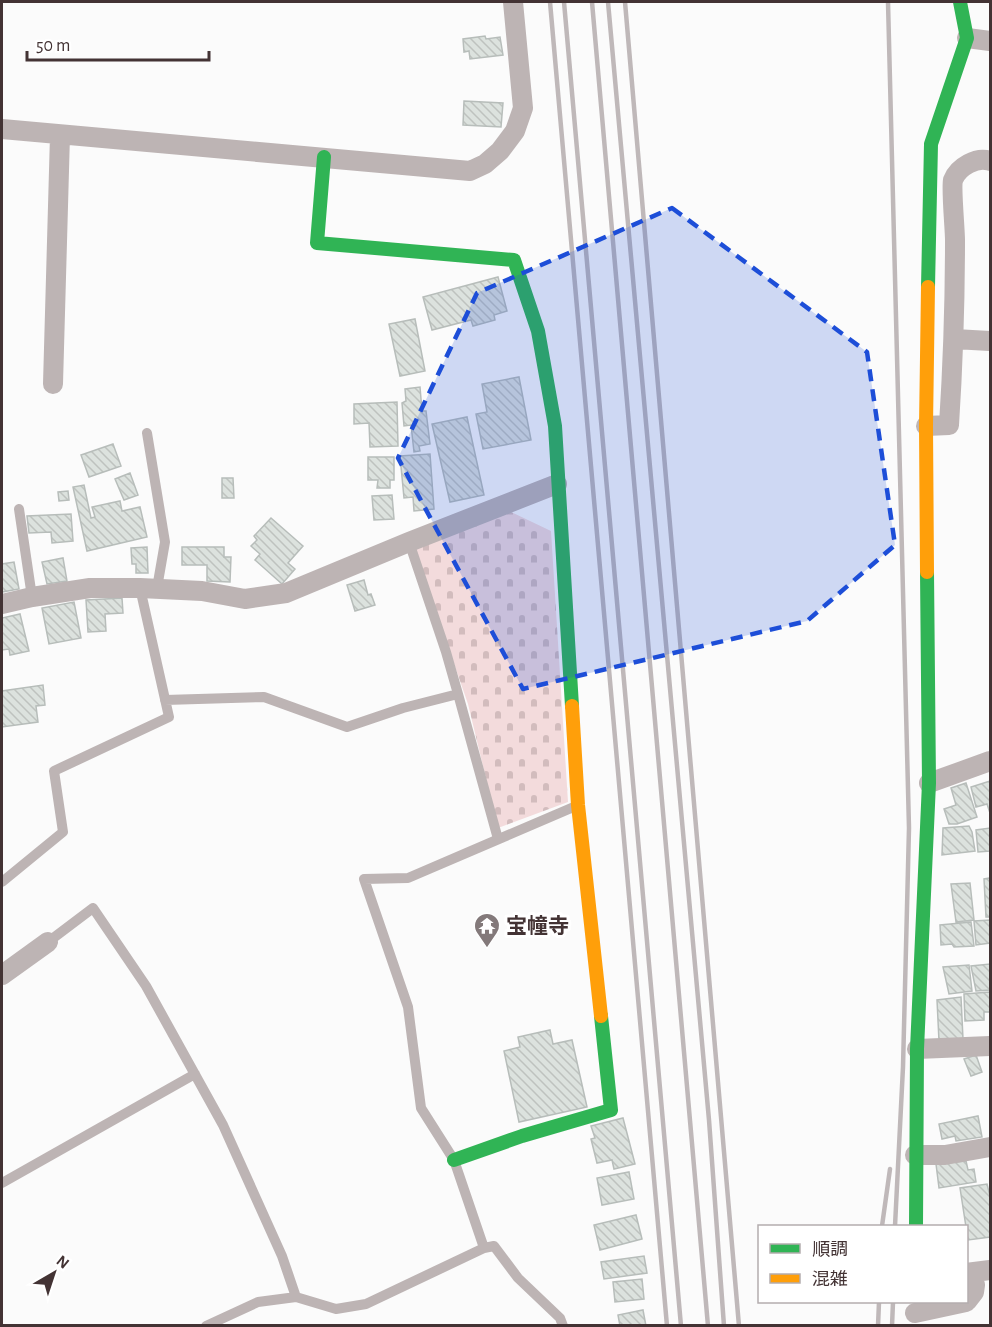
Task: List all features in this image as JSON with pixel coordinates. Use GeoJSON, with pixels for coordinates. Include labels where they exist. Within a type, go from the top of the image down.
{"type":"FeatureCollection","features":[{"type":"Feature","properties":{"kind":"street"},"geometry":{"type":"LineString","coordinates":[[2,129],[470,171],[485,164],[500,151],[515,131],[523,108],[513,2]]}},
{"type":"Feature","properties":{"kind":"street"},"geometry":{"type":"LineString","coordinates":[[916,1225],[918,1049],[929,783],[926,426],[931,144],[968,38],[960,2]]}},
{"type":"Feature","properties":{"kind":"street"},"geometry":{"type":"LineString","coordinates":[[968,38],[990,41]]}},
{"type":"Feature","properties":{"kind":"street"},"geometry":{"type":"LineString","coordinates":[[53,384],[60,135]]}},
{"type":"Feature","properties":{"kind":"street"},"geometry":{"type":"LineString","coordinates":[[324,157],[317,243],[514,260],[538,331],[555,426],[578,805],[610,1110],[522,1136],[454,1160]]}},
{"type":"Feature","properties":{"kind":"street"},"geometry":{"type":"LineString","coordinates":[[926,426],[949,425],[956,237],[953,181],[966,164],[986,159],[990,161]]}},
{"type":"Feature","properties":{"kind":"street"},"geometry":{"type":"LineString","coordinates":[[954,339],[990,341]]}},
{"type":"Feature","properties":{"kind":"street"},"geometry":{"type":"LineString","coordinates":[[2,604],[90,588],[202,591],[244,599],[286,593],[557,484]]}},
{"type":"Feature","properties":{"kind":"street"},"geometry":{"type":"LineString","coordinates":[[929,783],[990,761]]}},
{"type":"Feature","properties":{"kind":"street"},"geometry":{"type":"LineString","coordinates":[[2,975],[48,942]]}},
{"type":"Feature","properties":{"kind":"street"},"geometry":{"type":"LineString","coordinates":[[918,1049],[990,1046]]}},
{"type":"Feature","properties":{"kind":"street"},"geometry":{"type":"LineString","coordinates":[[915,1155],[945,1155],[990,1147]]}},
{"type":"Feature","properties":{"kind":"street"},"geometry":{"type":"LineString","coordinates":[[968,1275],[990,1270]]}},
{"type":"Feature","properties":{"kind":"street"},"geometry":{"type":"LineString","coordinates":[[968,1277],[975,1285],[974,1292],[968,1300]]}},
{"type":"Feature","properties":{"kind":"street"},"geometry":{"type":"LineString","coordinates":[[968,1301],[990,1296]]}},
{"type":"Feature","properties":{"kind":"street"},"geometry":{"type":"LineString","coordinates":[[915,1313],[958,1303]]}},
{"type":"Feature","properties":{"kind":"lane"},"geometry":{"type":"LineString","coordinates":[[2,882],[63,831],[54,771],[169,717],[149,588],[165,542],[147,433]]}},
{"type":"Feature","properties":{"kind":"lane"},"geometry":{"type":"LineString","coordinates":[[19,509],[32,597]]}},
{"type":"Feature","properties":{"kind":"lane"},"geometry":{"type":"LineString","coordinates":[[409,542],[446,652],[498,839]]}},
{"type":"Feature","properties":{"kind":"lane"},"geometry":{"type":"LineString","coordinates":[[165,700],[264,697],[347,727],[403,708],[458,694]]}},
{"type":"Feature","properties":{"kind":"lane"},"geometry":{"type":"LineString","coordinates":[[484,1248],[454,1160],[421,1108],[408,1007],[364,879],[408,878],[578,805]]}},
{"type":"Feature","properties":{"kind":"lane"},"geometry":{"type":"LineString","coordinates":[[48,942],[93,908],[146,986],[223,1125],[282,1256],[296,1297]]}},
{"type":"Feature","properties":{"kind":"lane"},"geometry":{"type":"LineString","coordinates":[[2,1183],[195,1074]]}},
{"type":"Feature","properties":{"kind":"lane"},"geometry":{"type":"LineString","coordinates":[[206,1326],[258,1302],[296,1297],[336,1309],[366,1304],[484,1248],[494,1246],[518,1278],[560,1318],[563,1326]]}},
{"type":"Feature","properties":{"kind":"highlighted area"},"geometry":{"type":"Polygon","coordinates":[[[672,208],[867,352],[895,545],[807,621],[523,689],[398,458],[477,293],[672,208]]]}},
{"type":"Feature","properties":{"kind":"green space"},"geometry":{"type":"Polygon","coordinates":[[[507,510],[551,531],[568,802],[498,828],[468,704],[414,548],[507,510]]]}},
{"type":"Feature","properties":{"kind":"building"},"geometry":{"type":"Polygon","coordinates":[[[485,36],[486,39],[500,37],[503,55],[470,59],[469,51],[464,52],[463,39],[485,36]]]}},
{"type":"Feature","properties":{"kind":"building"},"geometry":{"type":"Polygon","coordinates":[[[464,101],[503,103],[501,127],[463,125],[464,101]]]}},
{"type":"Feature","properties":{"kind":"building"},"geometry":{"type":"Polygon","coordinates":[[[498,277],[507,311],[494,315],[495,320],[473,326],[471,320],[432,330],[423,297],[498,277]]]}},
{"type":"Feature","properties":{"kind":"building"},"geometry":{"type":"Polygon","coordinates":[[[415,319],[425,371],[400,376],[389,324],[415,319]]]}},
{"type":"Feature","properties":{"kind":"building"},"geometry":{"type":"Polygon","coordinates":[[[519,377],[531,440],[483,449],[476,414],[487,412],[482,384],[519,377]]]}},
{"type":"Feature","properties":{"kind":"building"},"geometry":{"type":"Polygon","coordinates":[[[420,387],[422,411],[426,411],[430,444],[419,446],[420,451],[414,452],[411,425],[404,426],[402,403],[406,401],[405,389],[420,387]]]}},
{"type":"Feature","properties":{"kind":"building"},"geometry":{"type":"Polygon","coordinates":[[[397,402],[398,446],[370,447],[369,423],[354,424],[354,404],[397,402]]]}},
{"type":"Feature","properties":{"kind":"building"},"geometry":{"type":"Polygon","coordinates":[[[467,417],[484,495],[450,502],[432,424],[467,417]]]}},
{"type":"Feature","properties":{"kind":"building"},"geometry":{"type":"Polygon","coordinates":[[[113,444],[121,466],[89,477],[81,455],[113,444]]]}},
{"type":"Feature","properties":{"kind":"building"},"geometry":{"type":"Polygon","coordinates":[[[430,454],[434,509],[414,511],[413,497],[404,498],[400,456],[430,454]]]}},
{"type":"Feature","properties":{"kind":"building"},"geometry":{"type":"Polygon","coordinates":[[[368,457],[394,457],[394,480],[390,480],[390,488],[377,488],[378,480],[368,480],[368,457]]]}},
{"type":"Feature","properties":{"kind":"building"},"geometry":{"type":"Polygon","coordinates":[[[130,473],[138,495],[124,500],[115,479],[130,473]]]}},
{"type":"Feature","properties":{"kind":"building"},"geometry":{"type":"Polygon","coordinates":[[[222,478],[233,478],[234,498],[222,498],[222,478]]]}},
{"type":"Feature","properties":{"kind":"building"},"geometry":{"type":"Polygon","coordinates":[[[84,485],[91,518],[95,517],[92,507],[120,501],[122,511],[140,507],[147,537],[87,551],[73,487],[84,485]]]}},
{"type":"Feature","properties":{"kind":"building"},"geometry":{"type":"Polygon","coordinates":[[[68,491],[69,500],[59,501],[58,492],[68,491]]]}},
{"type":"Feature","properties":{"kind":"building"},"geometry":{"type":"Polygon","coordinates":[[[392,495],[394,519],[374,520],[372,496],[392,495]]]}},
{"type":"Feature","properties":{"kind":"building"},"geometry":{"type":"Polygon","coordinates":[[[71,514],[73,541],[52,543],[51,532],[29,533],[27,516],[71,514]]]}},
{"type":"Feature","properties":{"kind":"building"},"geometry":{"type":"Polygon","coordinates":[[[271,518],[303,546],[288,563],[295,569],[282,584],[255,560],[260,554],[251,546],[257,540],[254,536],[271,518]]]}},
{"type":"Feature","properties":{"kind":"building"},"geometry":{"type":"Polygon","coordinates":[[[147,547],[148,573],[136,573],[136,564],[132,564],[131,548],[147,547]]]}},
{"type":"Feature","properties":{"kind":"building"},"geometry":{"type":"Polygon","coordinates":[[[182,547],[224,547],[224,557],[231,557],[230,582],[207,581],[207,565],[182,565],[182,547]]]}},
{"type":"Feature","properties":{"kind":"building"},"geometry":{"type":"Polygon","coordinates":[[[63,558],[67,581],[47,584],[42,562],[63,558]]]}},
{"type":"Feature","properties":{"kind":"building"},"geometry":{"type":"Polygon","coordinates":[[[14,562],[19,589],[2,592],[2,564],[14,562]]]}},
{"type":"Feature","properties":{"kind":"building"},"geometry":{"type":"Polygon","coordinates":[[[364,580],[368,595],[371,594],[375,605],[355,611],[347,585],[364,580]]]}},
{"type":"Feature","properties":{"kind":"building"},"geometry":{"type":"Polygon","coordinates":[[[122,598],[123,613],[105,614],[106,631],[88,632],[86,600],[122,598]]]}},
{"type":"Feature","properties":{"kind":"building"},"geometry":{"type":"Polygon","coordinates":[[[74,602],[81,638],[49,644],[42,608],[74,602]]]}},
{"type":"Feature","properties":{"kind":"building"},"geometry":{"type":"Polygon","coordinates":[[[20,614],[29,651],[10,655],[9,649],[2,650],[2,618],[20,614]]]}},
{"type":"Feature","properties":{"kind":"building"},"geometry":{"type":"Polygon","coordinates":[[[43,685],[45,705],[36,706],[38,722],[2,727],[2,691],[43,685]]]}},
{"type":"Feature","properties":{"kind":"building"},"geometry":{"type":"Polygon","coordinates":[[[990,781],[990,813],[987,804],[976,807],[971,787],[990,781]]]}},
{"type":"Feature","properties":{"kind":"building"},"geometry":{"type":"Polygon","coordinates":[[[966,783],[977,817],[957,824],[949,824],[944,809],[956,805],[951,788],[966,783]]]}},
{"type":"Feature","properties":{"kind":"building"},"geometry":{"type":"Polygon","coordinates":[[[969,826],[975,851],[942,855],[943,828],[969,826]]]}},
{"type":"Feature","properties":{"kind":"building"},"geometry":{"type":"Polygon","coordinates":[[[990,828],[990,851],[978,852],[976,830],[990,828]]]}},
{"type":"Feature","properties":{"kind":"building"},"geometry":{"type":"Polygon","coordinates":[[[990,878],[990,917],[986,917],[984,879],[990,878]]]}},
{"type":"Feature","properties":{"kind":"building"},"geometry":{"type":"Polygon","coordinates":[[[970,883],[974,920],[956,922],[951,884],[970,883]]]}},
{"type":"Feature","properties":{"kind":"building"},"geometry":{"type":"Polygon","coordinates":[[[990,920],[990,943],[976,945],[974,921],[990,920]]]}},
{"type":"Feature","properties":{"kind":"building"},"geometry":{"type":"Polygon","coordinates":[[[971,922],[974,946],[941,945],[940,925],[971,922]]]}},
{"type":"Feature","properties":{"kind":"building"},"geometry":{"type":"Polygon","coordinates":[[[990,964],[990,990],[976,991],[971,966],[990,964]]]}},
{"type":"Feature","properties":{"kind":"building"},"geometry":{"type":"Polygon","coordinates":[[[969,965],[972,991],[949,994],[943,967],[969,965]]]}},
{"type":"Feature","properties":{"kind":"building"},"geometry":{"type":"Polygon","coordinates":[[[990,992],[990,1012],[984,1012],[984,1020],[965,1021],[964,994],[990,992]]]}},
{"type":"Feature","properties":{"kind":"building"},"geometry":{"type":"Polygon","coordinates":[[[961,997],[963,1039],[939,1041],[937,1000],[961,997]]]}},
{"type":"Feature","properties":{"kind":"building"},"geometry":{"type":"Polygon","coordinates":[[[550,1030],[553,1044],[572,1040],[587,1107],[519,1122],[504,1051],[520,1047],[518,1037],[550,1030]]]}},
{"type":"Feature","properties":{"kind":"building"},"geometry":{"type":"Polygon","coordinates":[[[976,1055],[982,1072],[971,1076],[964,1059],[976,1055]]]}},
{"type":"Feature","properties":{"kind":"building"},"geometry":{"type":"Polygon","coordinates":[[[978,1116],[982,1137],[956,1141],[955,1136],[942,1139],[939,1124],[978,1116]]]}},
{"type":"Feature","properties":{"kind":"building"},"geometry":{"type":"Polygon","coordinates":[[[623,1118],[635,1164],[614,1169],[612,1160],[597,1163],[591,1139],[595,1138],[591,1126],[623,1118]]]}},
{"type":"Feature","properties":{"kind":"building"},"geometry":{"type":"Polygon","coordinates":[[[966,1161],[968,1170],[974,1169],[976,1182],[939,1188],[936,1164],[966,1161]]]}},
{"type":"Feature","properties":{"kind":"building"},"geometry":{"type":"Polygon","coordinates":[[[629,1172],[634,1199],[602,1205],[597,1178],[629,1172]]]}},
{"type":"Feature","properties":{"kind":"building"},"geometry":{"type":"Polygon","coordinates":[[[987,1184],[990,1196],[990,1237],[968,1240],[968,1225],[966,1225],[960,1188],[987,1184]]]}},
{"type":"Feature","properties":{"kind":"building"},"geometry":{"type":"Polygon","coordinates":[[[636,1215],[642,1239],[600,1250],[594,1225],[636,1215]]]}},
{"type":"Feature","properties":{"kind":"building"},"geometry":{"type":"Polygon","coordinates":[[[644,1256],[647,1273],[604,1279],[601,1262],[644,1256]]]}},
{"type":"Feature","properties":{"kind":"building"},"geometry":{"type":"Polygon","coordinates":[[[642,1279],[644,1299],[615,1302],[613,1282],[642,1279]]]}},
{"type":"Feature","properties":{"kind":"building"},"geometry":{"type":"Polygon","coordinates":[[[643,1310],[646,1326],[620,1326],[618,1315],[643,1310]]]}},
{"type":"Feature","properties":{"kind":"railway"},"geometry":{"type":"LineString","coordinates":[[550,2],[667,1326]]}},
{"type":"Feature","properties":{"kind":"railway"},"geometry":{"type":"LineString","coordinates":[[564,2],[681,1326]]}},
{"type":"Feature","properties":{"kind":"railway"},"geometry":{"type":"LineString","coordinates":[[592,2],[708,1326]]}},
{"type":"Feature","properties":{"kind":"railway"},"geometry":{"type":"LineString","coordinates":[[608,2],[709,1120],[724,1326]]}},
{"type":"Feature","properties":{"kind":"railway"},"geometry":{"type":"LineString","coordinates":[[625,2],[739,1326]]}},
{"type":"Feature","properties":{"kind":"railway"},"geometry":{"type":"LineString","coordinates":[[888,2],[909,828],[903,1067],[895,1225]]}},
{"type":"Feature","properties":{"kind":"railway"},"geometry":{"type":"LineString","coordinates":[[882,1225],[890,1169]]}},
{"type":"Feature","properties":{"kind":"railway"},"geometry":{"type":"LineString","coordinates":[[878,1326],[879,1303]]}},
{"type":"Feature","properties":{"kind":"railway"},"geometry":{"type":"LineString","coordinates":[[892,1326],[893,1303]]}},
{"type":"Feature","properties":{"kind":"traffic: fast"},"geometry":{"type":"LineString","coordinates":[[928,287],[931,144],[967,38],[960,2]]}},
{"type":"Feature","properties":{"kind":"traffic: fast"},"geometry":{"type":"LineString","coordinates":[[324,157],[317,243],[514,260],[538,331],[555,426],[572,706]]}},
{"type":"Feature","properties":{"kind":"traffic: fast"},"geometry":{"type":"LineString","coordinates":[[916,1225],[917,1049],[929,783],[927,572]]}},
{"type":"Feature","properties":{"kind":"traffic: fast"},"geometry":{"type":"LineString","coordinates":[[454,1160],[522,1136],[611,1110],[601,1016]]}},
{"type":"Feature","properties":{"kind":"traffic: slow"},"geometry":{"type":"LineString","coordinates":[[927,572],[928,287]]}},
{"type":"Feature","properties":{"kind":"traffic: slow"},"geometry":{"type":"LineString","coordinates":[[572,706],[578,805],[601,1016]]}},
{"type":"Feature","properties":{"kind":"place","name":"宝幢寺"},"geometry":{"type":"Point","coordinates":[487,949]}}]}
